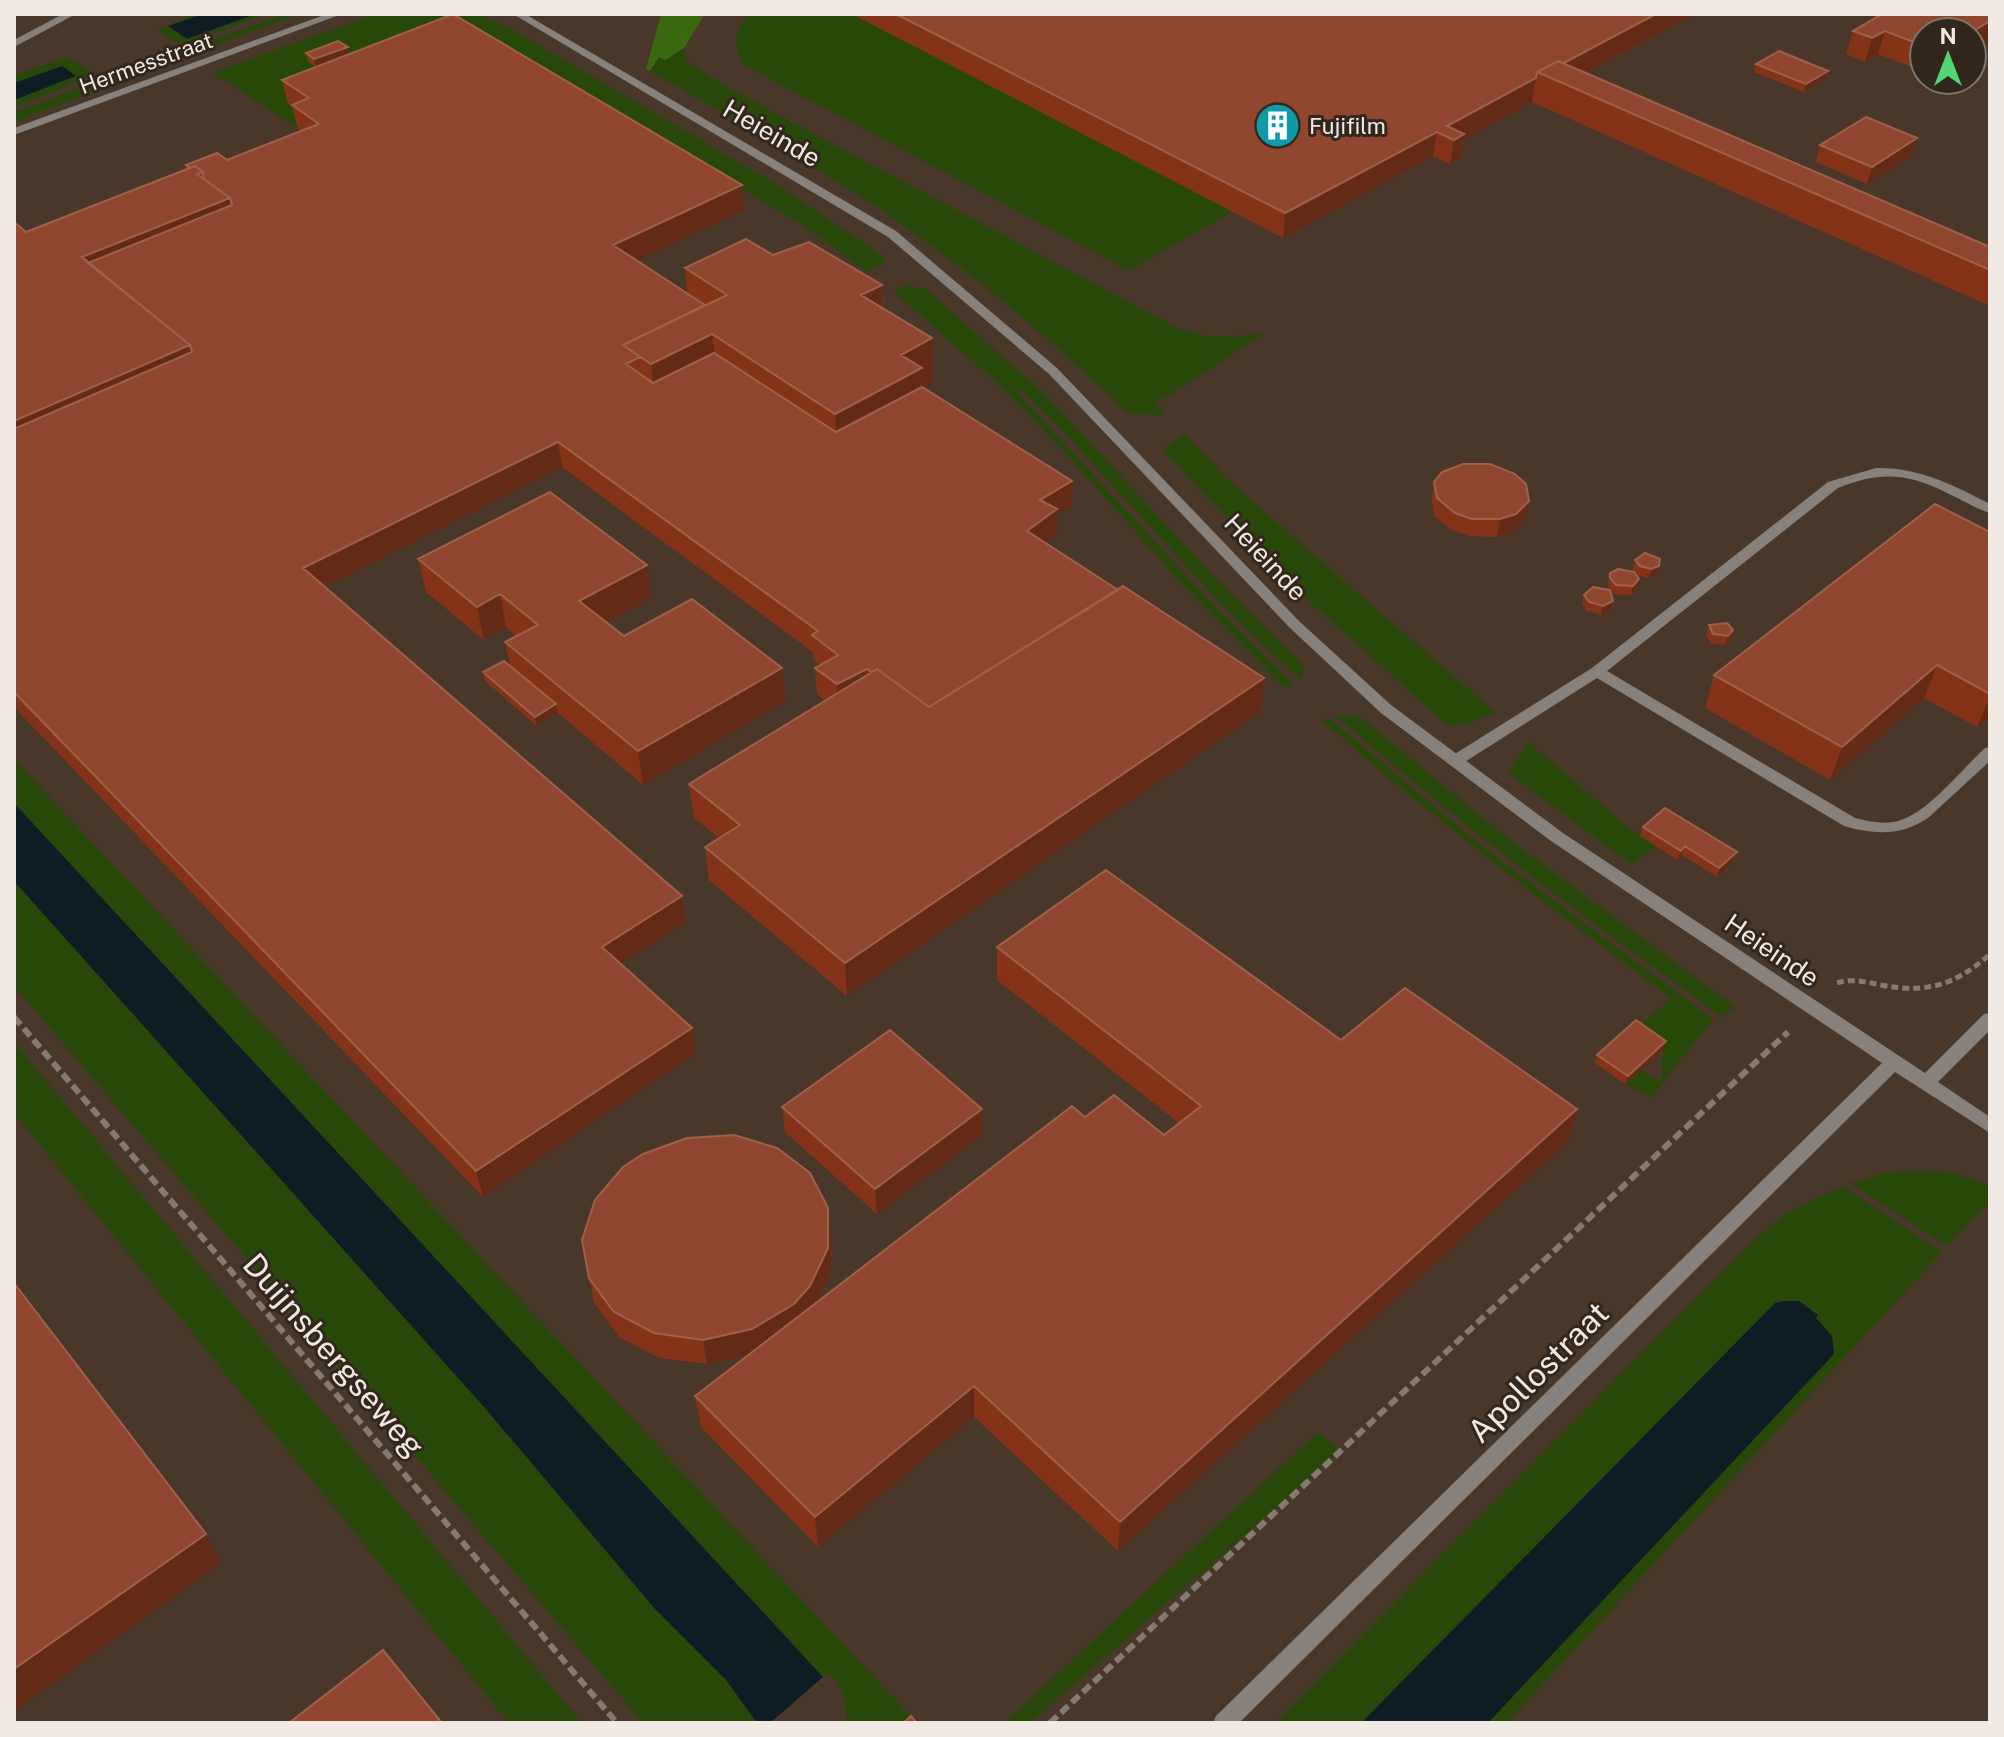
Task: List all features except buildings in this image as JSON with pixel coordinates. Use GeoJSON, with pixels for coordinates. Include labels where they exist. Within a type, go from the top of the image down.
{"type":"FeatureCollection","features":[{"type":"Feature","properties":{"kind":"street"},"geometry":{"type":"LineString","coordinates":[[14,35],[71,14]]}},
{"type":"Feature","properties":{"kind":"street"},"geometry":{"type":"LineString","coordinates":[[14,44],[71,14]]}},
{"type":"Feature","properties":{"kind":"street","name":"Hermesstraat"},"geometry":{"type":"LineString","coordinates":[[14,132],[337,14]]}},
{"type":"Feature","properties":{"kind":"street","name":"Heieinde"},"geometry":{"type":"LineString","coordinates":[[518,14],[892,234],[1053,371],[1294,624],[1386,709],[1557,837],[1990,1126]]}},
{"type":"Feature","properties":{"kind":"street"},"geometry":{"type":"LineString","coordinates":[[1455,761],[1597,671],[1833,485],[1857,474],[1901,471],[1927,478],[1990,509]]}},
{"type":"Feature","properties":{"kind":"street"},"geometry":{"type":"LineString","coordinates":[[1597,671],[1850,822],[1876,828],[1903,826],[1921,815],[1990,752]]}},
{"type":"Feature","properties":{"kind":"street"},"geometry":{"type":"LineString","coordinates":[[1925,1084],[1990,1019]]}},
{"type":"Feature","properties":{"kind":"street","name":"Apollostraat"},"geometry":{"type":"LineString","coordinates":[[1224,1723],[1893,1063]]}},
{"type":"Feature","properties":{"kind":"path"},"geometry":{"type":"LineString","coordinates":[[1050,1723],[1813,1009],[1837,983],[1848,978],[1900,990],[1936,989],[1964,980],[1990,954]]}},
{"type":"Feature","properties":{"kind":"path","name":"Duijnsbergseweg"},"geometry":{"type":"LineString","coordinates":[[14,1017],[617,1723]]}},
{"type":"Feature","properties":{"kind":"shaded area"},"geometry":{"type":"Polygon","coordinates":[[[14,14],[1990,14],[1990,1723],[14,1723],[14,14]]]}},
{"type":"Feature","properties":{"kind":"shaded area"},"geometry":{"type":"Polygon","coordinates":[[[203,14],[256,14],[187,39],[168,26],[203,14]]]}},
{"type":"Feature","properties":{"kind":"shaded area"},"geometry":{"type":"Polygon","coordinates":[[[62,66],[76,76],[14,100],[14,83],[62,66]]]}},
{"type":"Feature","properties":{"kind":"shaded area"},"geometry":{"type":"Polygon","coordinates":[[[14,803],[823,1677],[770,1723],[757,1723],[726,1680],[655,1609],[484,1407],[14,881],[14,803]]]}},
{"type":"Feature","properties":{"kind":"shaded area"},"geometry":{"type":"Polygon","coordinates":[[[1799,1301],[1818,1315],[1816,1318],[1832,1336],[1834,1354],[1488,1723],[1361,1723],[1775,1303],[1799,1301]]]}},
{"type":"Feature","properties":{"kind":"green space"},"geometry":{"type":"Polygon","coordinates":[[[194,14],[203,14],[169,27],[188,39],[256,14],[266,14],[188,43],[175,42],[158,30],[194,14]]]}},
{"type":"Feature","properties":{"kind":"green space"},"geometry":{"type":"Polygon","coordinates":[[[284,14],[299,14],[14,122],[14,112],[284,14]]]}},
{"type":"Feature","properties":{"kind":"green space"},"geometry":{"type":"Polygon","coordinates":[[[376,14],[479,14],[515,31],[781,187],[885,258],[882,265],[867,272],[801,224],[492,41],[330,151],[227,81],[215,78],[219,70],[376,14]]]}},
{"type":"Feature","properties":{"kind":"green space"},"geometry":{"type":"Polygon","coordinates":[[[661,14],[705,14],[684,48],[665,60],[659,57],[650,71],[646,69],[661,14]]]}},
{"type":"Feature","properties":{"kind":"green space"},"geometry":{"type":"Polygon","coordinates":[[[749,14],[853,14],[1233,211],[1129,271],[744,65],[736,38],[749,14]]]}},
{"type":"Feature","properties":{"kind":"green space"},"geometry":{"type":"Polygon","coordinates":[[[684,48],[687,61],[732,90],[1181,330],[1214,337],[1264,334],[1155,404],[1165,415],[1129,414],[1013,310],[922,238],[771,141],[650,71],[659,56],[666,60],[684,48]]]}},
{"type":"Feature","properties":{"kind":"green space"},"geometry":{"type":"Polygon","coordinates":[[[62,59],[74,60],[90,72],[88,78],[14,107],[14,100],[76,76],[62,66],[14,83],[14,75],[62,59]]]}},
{"type":"Feature","properties":{"kind":"green space"},"geometry":{"type":"Polygon","coordinates":[[[908,285],[927,290],[1047,396],[1222,585],[1304,666],[1301,680],[1226,610],[1066,434],[1022,391],[1017,392],[1220,612],[1293,684],[1285,688],[1190,593],[1001,386],[893,291],[908,285]]]}},
{"type":"Feature","properties":{"kind":"green space"},"geometry":{"type":"Polygon","coordinates":[[[1185,434],[1227,479],[1495,712],[1474,722],[1448,726],[1291,585],[1163,450],[1185,434]]]}},
{"type":"Feature","properties":{"kind":"green space"},"geometry":{"type":"Polygon","coordinates":[[[1335,715],[1360,717],[1509,839],[1735,1007],[1722,1017],[1672,981],[1476,833],[1335,715]]]}},
{"type":"Feature","properties":{"kind":"green space"},"geometry":{"type":"Polygon","coordinates":[[[1329,718],[1483,847],[1713,1019],[1651,1098],[1626,1084],[1641,1070],[1661,1083],[1663,1050],[1635,1030],[1671,998],[1407,793],[1322,721],[1329,718]]]}},
{"type":"Feature","properties":{"kind":"green space"},"geometry":{"type":"Polygon","coordinates":[[[1529,742],[1626,826],[1655,846],[1632,865],[1508,773],[1529,742]]]}},
{"type":"Feature","properties":{"kind":"green space"},"geometry":{"type":"Polygon","coordinates":[[[14,759],[917,1723],[846,1723],[844,1696],[829,1672],[823,1677],[14,803],[14,759]]]}},
{"type":"Feature","properties":{"kind":"green space"},"geometry":{"type":"Polygon","coordinates":[[[14,881],[484,1407],[655,1609],[726,1680],[757,1723],[643,1723],[14,986],[14,881]]]}},
{"type":"Feature","properties":{"kind":"green space"},"geometry":{"type":"Polygon","coordinates":[[[14,1042],[582,1723],[509,1723],[14,1113],[14,1042]]]}},
{"type":"Feature","properties":{"kind":"green space"},"geometry":{"type":"Polygon","coordinates":[[[1889,1172],[1950,1172],[1990,1185],[1990,1206],[1987,1204],[1947,1246],[1850,1183],[1889,1172]]]}},
{"type":"Feature","properties":{"kind":"green space"},"geometry":{"type":"Polygon","coordinates":[[[1843,1186],[1942,1252],[1507,1723],[1488,1723],[1834,1354],[1819,1325],[1805,1310],[1787,1302],[1775,1303],[1361,1723],[1275,1723],[1757,1237],[1788,1212],[1843,1186]]]}},
{"type":"Feature","properties":{"kind":"green space"},"geometry":{"type":"Polygon","coordinates":[[[1318,1432],[1341,1451],[1030,1723],[1004,1723],[1318,1432]]]}},
{"type":"Feature","properties":{"kind":"place","name":"Fujifilm"},"geometry":{"type":"Point","coordinates":[1278,126]}}]}
